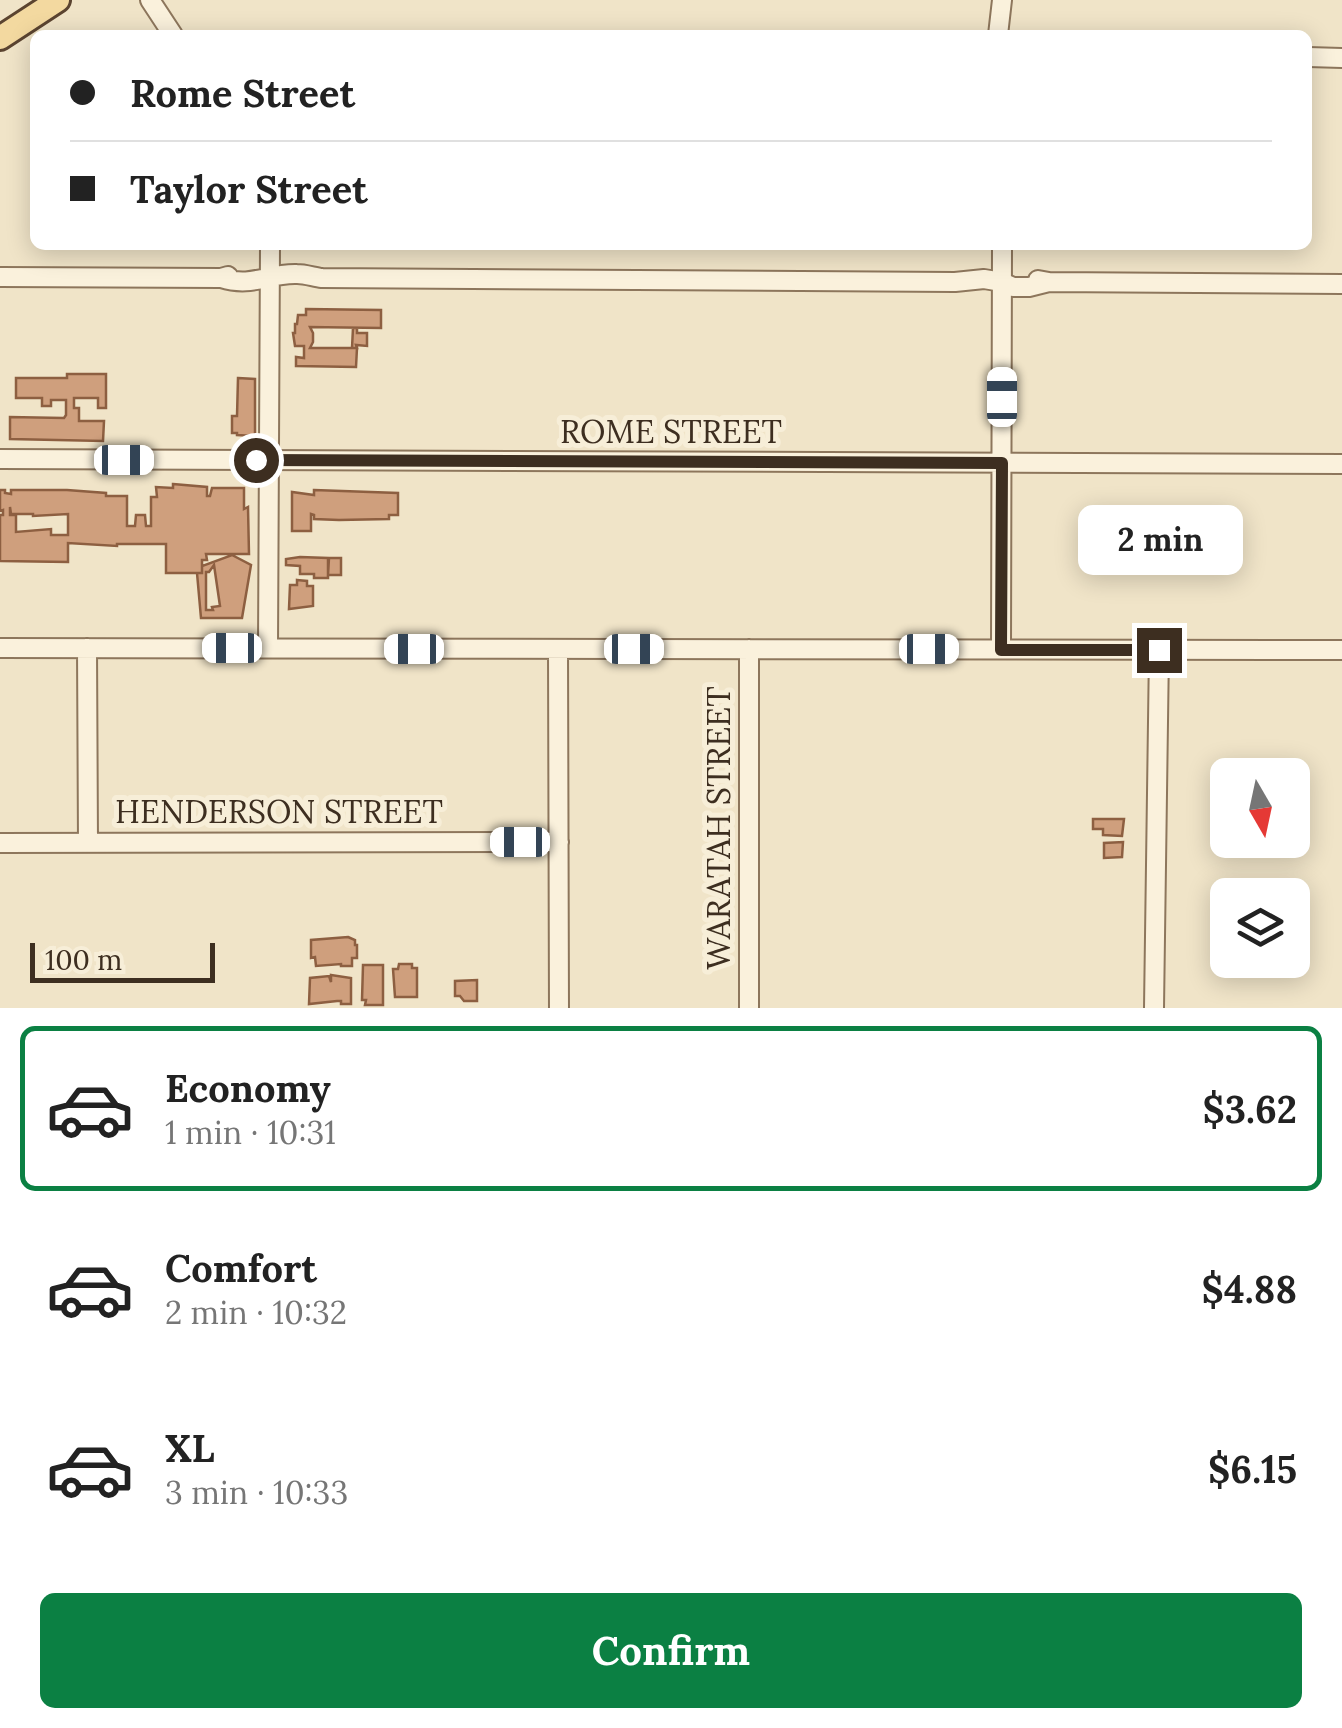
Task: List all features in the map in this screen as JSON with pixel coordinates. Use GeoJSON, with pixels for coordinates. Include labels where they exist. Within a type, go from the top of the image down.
{"type":"FeatureCollection","features":[{"type":"Feature","properties":{"kind":"main road"},"geometry":{"type":"LineString","coordinates":[[0,38],[58,0]]}},
{"type":"Feature","properties":{"kind":"street"},"geometry":{"type":"LineString","coordinates":[[150,0],[170,30]]}},
{"type":"Feature","properties":{"kind":"street"},"geometry":{"type":"LineString","coordinates":[[999,30],[1004,0]]}},
{"type":"Feature","properties":{"kind":"street"},"geometry":{"type":"LineString","coordinates":[[1004,0],[1007,30]]}},
{"type":"Feature","properties":{"kind":"street"},"geometry":{"type":"LineString","coordinates":[[1312,58],[1342,58]]}},
{"type":"Feature","properties":{"kind":"street"},"geometry":{"type":"LineString","coordinates":[[268,648],[270,250]]}},
{"type":"Feature","properties":{"kind":"street"},"geometry":{"type":"LineString","coordinates":[[1001,650],[1002,250]]}},
{"type":"Feature","properties":{"kind":"street"},"geometry":{"type":"LineString","coordinates":[[0,277],[220,278],[236,283],[270,278],[291,283],[322,278],[954,282],[1029,278],[1049,282],[1342,284]]}},
{"type":"Feature","properties":{"kind":"street","name":"ROME STREET"},"geometry":{"type":"LineString","coordinates":[[0,459],[1342,464]]}},
{"type":"Feature","properties":{"kind":"street"},"geometry":{"type":"LineString","coordinates":[[0,648],[1342,650]]}},
{"type":"Feature","properties":{"kind":"street"},"geometry":{"type":"LineString","coordinates":[[87,648],[88,842]]}},
{"type":"Feature","properties":{"kind":"street","name":"WARATAH STREET"},"geometry":{"type":"LineString","coordinates":[[748,648],[749,1008]]}},
{"type":"Feature","properties":{"kind":"street"},"geometry":{"type":"LineString","coordinates":[[558,649],[560,1008]]}},
{"type":"Feature","properties":{"kind":"street"},"geometry":{"type":"LineString","coordinates":[[1154,1008],[1159,650]]}},
{"type":"Feature","properties":{"kind":"street","name":"HENDERSON STREET"},"geometry":{"type":"LineString","coordinates":[[0,843],[559,842]]}},
{"type":"Feature","properties":{"kind":"building"},"geometry":{"type":"Polygon","coordinates":[[[306,309],[381,310],[381,328],[310,327],[310,348],[357,348],[356,367],[296,366],[296,357],[304,358],[304,346],[295,346],[293,333],[298,315],[306,315],[306,309]]]}},
{"type":"Feature","properties":{"kind":"building"},"geometry":{"type":"Polygon","coordinates":[[[353,328],[357,328],[357,333],[367,333],[367,346],[352,348],[353,328]]]}},
{"type":"Feature","properties":{"kind":"building"},"geometry":{"type":"Polygon","coordinates":[[[67,374],[106,374],[106,408],[98,408],[98,398],[74,398],[79,421],[104,421],[103,441],[10,439],[10,417],[66,415],[66,400],[51,400],[51,406],[42,406],[42,398],[16,398],[16,378],[67,378],[67,374]]]}},
{"type":"Feature","properties":{"kind":"building"},"geometry":{"type":"Polygon","coordinates":[[[238,378],[255,379],[255,436],[232,433],[232,416],[237,416],[238,378]]]}},
{"type":"Feature","properties":{"kind":"building"},"geometry":{"type":"Polygon","coordinates":[[[173,484],[207,487],[210,496],[212,488],[244,488],[249,554],[206,554],[202,573],[166,573],[166,544],[68,543],[68,562],[0,561],[0,490],[11,494],[11,490],[67,490],[127,496],[127,526],[135,526],[136,515],[145,515],[146,526],[151,526],[151,497],[157,497],[156,487],[173,488],[173,484]],[[10,507],[10,515],[16,515],[16,532],[51,529],[51,535],[68,535],[68,514],[11,514],[10,507]]]}},
{"type":"Feature","properties":{"kind":"building"},"geometry":{"type":"Polygon","coordinates":[[[314,490],[398,493],[398,515],[389,515],[389,519],[339,520],[314,519],[311,514],[311,531],[292,531],[292,492],[314,495],[314,490]]]}},
{"type":"Feature","properties":{"kind":"building"},"geometry":{"type":"Polygon","coordinates":[[[232,555],[251,565],[242,618],[201,618],[197,573],[202,573],[202,566],[232,555]],[[214,565],[206,572],[206,610],[220,606],[214,565]]]}},
{"type":"Feature","properties":{"kind":"building"},"geometry":{"type":"Polygon","coordinates":[[[328,558],[328,578],[300,574],[300,566],[286,565],[286,559],[328,558]]]}},
{"type":"Feature","properties":{"kind":"building"},"geometry":{"type":"Polygon","coordinates":[[[329,558],[341,558],[341,575],[328,575],[329,558]]]}},
{"type":"Feature","properties":{"kind":"building"},"geometry":{"type":"Polygon","coordinates":[[[297,580],[313,586],[313,606],[289,609],[290,585],[297,585],[297,580]]]}},
{"type":"Feature","properties":{"kind":"building"},"geometry":{"type":"Polygon","coordinates":[[[1093,819],[1124,819],[1122,836],[1103,835],[1103,829],[1093,829],[1093,819]]]}},
{"type":"Feature","properties":{"kind":"building"},"geometry":{"type":"Polygon","coordinates":[[[1123,842],[1122,857],[1104,858],[1104,843],[1123,842]]]}},
{"type":"Feature","properties":{"kind":"building"},"geometry":{"type":"Polygon","coordinates":[[[348,937],[357,945],[357,958],[352,958],[352,966],[316,966],[315,957],[311,958],[311,940],[348,937]]]}},
{"type":"Feature","properties":{"kind":"building"},"geometry":{"type":"Polygon","coordinates":[[[399,964],[417,968],[417,997],[395,997],[393,969],[398,969],[399,964]]]}},
{"type":"Feature","properties":{"kind":"building"},"geometry":{"type":"Polygon","coordinates":[[[363,965],[383,965],[383,1005],[365,1005],[366,1000],[362,1000],[363,965]]]}},
{"type":"Feature","properties":{"kind":"building"},"geometry":{"type":"Polygon","coordinates":[[[331,975],[351,978],[351,1004],[309,1004],[310,978],[329,976],[331,982],[331,975]]]}},
{"type":"Feature","properties":{"kind":"building"},"geometry":{"type":"Polygon","coordinates":[[[477,980],[477,1001],[455,996],[455,981],[477,980]]]}},
{"type":"Feature","properties":{"kind":"route"},"geometry":{"type":"LineString","coordinates":[[256,460],[1002,463],[1001,650],[1159,650]]}}]}
